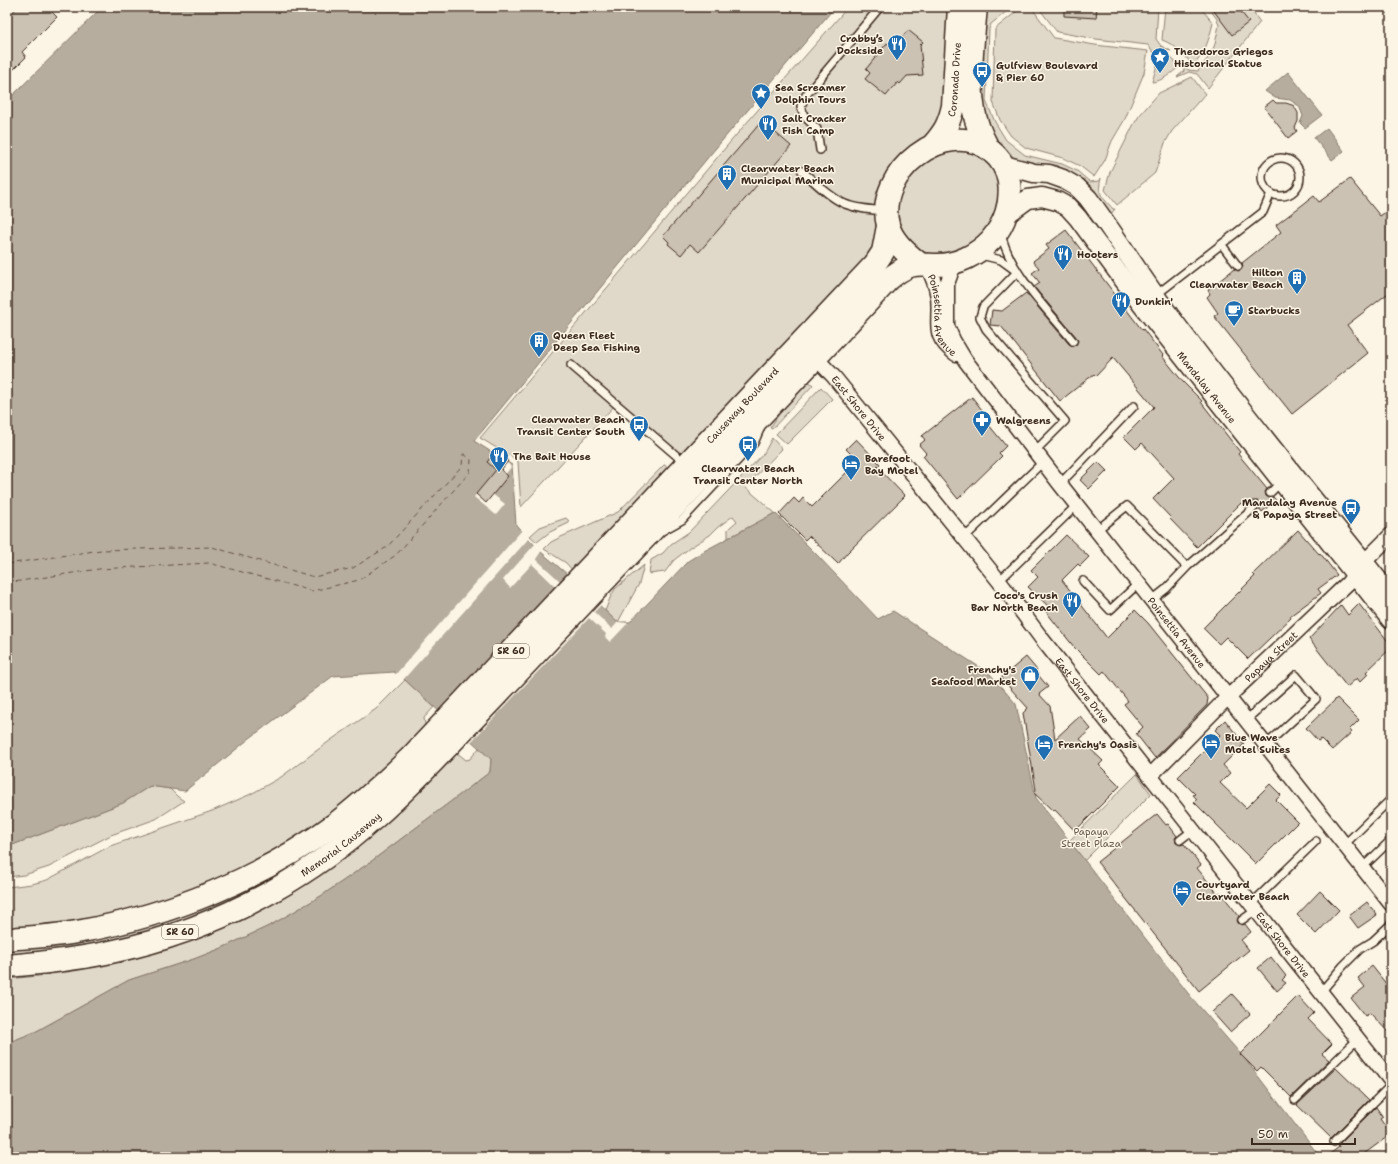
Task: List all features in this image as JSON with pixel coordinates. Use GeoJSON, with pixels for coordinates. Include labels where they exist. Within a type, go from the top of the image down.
{"type":"FeatureCollection","features":[{"type":"Feature","properties":{"kind":"main road","name":"Coronado Drive"},"geometry":{"type":"LineString","coordinates":[[932,145],[944,132],[950,120],[954,106],[959,7]]}},
{"type":"Feature","properties":{"kind":"main road","name":"Coronado Drive"},"geometry":{"type":"LineString","coordinates":[[976,7],[971,57],[974,111],[978,129],[988,148]]}},
{"type":"Feature","properties":{"kind":"main road"},"geometry":{"type":"LineString","coordinates":[[588,583],[643,542],[898,271],[909,266],[923,264],[948,264],[968,257],[991,240],[1003,221],[1010,200],[1010,186],[1004,165],[988,148],[976,142],[962,140],[946,141],[932,145],[905,166],[888,196],[887,219],[899,245],[908,255],[923,264]]}},
{"type":"Feature","properties":{"kind":"main road","name":"Causeway Boulevard"},"geometry":{"type":"LineString","coordinates":[[588,583],[686,465],[875,264],[883,252],[887,219]]}},
{"type":"Feature","properties":{"kind":"main road","name":"Memorial Causeway"},"geometry":{"type":"LineString","coordinates":[[7,966],[75,958],[157,940],[198,926],[268,893],[309,869],[355,836],[397,799],[448,733],[588,583]]}},
{"type":"Feature","properties":{"kind":"main road","name":"Memorial Causeway"},"geometry":{"type":"LineString","coordinates":[[7,939],[81,931],[133,920],[192,900],[252,873],[300,848],[340,820],[384,783],[410,758],[448,733]]}},
{"type":"Feature","properties":{"kind":"street","name":"Mandalay Avenue"},"geometry":{"type":"LineString","coordinates":[[1004,165],[1034,173],[1049,174],[1077,186],[1102,217],[1148,301]]}},
{"type":"Feature","properties":{"kind":"street","name":"Mandalay Avenue"},"geometry":{"type":"LineString","coordinates":[[1003,221],[1028,199],[1042,197],[1057,201],[1068,207],[1148,301],[1277,477],[1360,568],[1391,596]]}},
{"type":"Feature","properties":{"kind":"street","name":"Poinsettia Avenue"},"geometry":{"type":"LineString","coordinates":[[968,257],[952,270],[947,284],[946,306],[947,326],[964,360],[1391,904]]}},
{"type":"Feature","properties":{"kind":"street","name":"Poinsettia Avenue"},"geometry":{"type":"LineString","coordinates":[[923,264],[934,280],[938,298],[938,334],[947,347],[964,360]]}},
{"type":"Feature","properties":{"kind":"street","name":"East Shore Drive"},"geometry":{"type":"LineString","coordinates":[[816,358],[834,377],[999,581],[1042,639],[1391,1081]]}},
{"type":"Feature","properties":{"kind":"street","name":"Papaya Street"},"geometry":{"type":"LineString","coordinates":[[1150,776],[1228,697],[1348,583],[1391,535]]}},
{"type":"Feature","properties":{"kind":"street","name":"Mandalay Avenue"},"geometry":{"type":"LineString","coordinates":[[1360,568],[1391,620]]}},
{"type":"Feature","properties":{"kind":"lane"},"geometry":{"type":"LineString","coordinates":[[820,150],[817,129],[804,116],[801,106],[806,95],[880,7]]}},
{"type":"Feature","properties":{"kind":"lane"},"geometry":{"type":"LineString","coordinates":[[1274,158],[1287,158],[1297,166],[1300,172],[1298,185],[1295,190],[1283,196],[1277,196],[1271,193],[1266,189],[1262,178],[1262,172],[1265,166],[1274,158]]}},
{"type":"Feature","properties":{"kind":"lane"},"geometry":{"type":"LineString","coordinates":[[802,171],[843,203],[864,209],[887,219]]}},
{"type":"Feature","properties":{"kind":"lane"},"geometry":{"type":"LineString","coordinates":[[1148,301],[1263,212],[1271,193]]}},
{"type":"Feature","properties":{"kind":"lane"},"geometry":{"type":"LineString","coordinates":[[1003,221],[1006,250],[1017,272],[1073,341]]}},
{"type":"Feature","properties":{"kind":"lane"},"geometry":{"type":"LineString","coordinates":[[1222,245],[1238,266]]}},
{"type":"Feature","properties":{"kind":"lane"},"geometry":{"type":"LineString","coordinates":[[968,257],[989,256],[1001,260],[1017,272]]}},
{"type":"Feature","properties":{"kind":"lane"},"geometry":{"type":"LineString","coordinates":[[964,538],[1039,456],[1065,420],[986,329],[980,317],[983,307],[1017,272]]}},
{"type":"Feature","properties":{"kind":"lane"},"geometry":{"type":"LineString","coordinates":[[571,365],[686,465]]}},
{"type":"Feature","properties":{"kind":"lane"},"geometry":{"type":"LineString","coordinates":[[1060,484],[1134,406]]}},
{"type":"Feature","properties":{"kind":"lane"},"geometry":{"type":"LineString","coordinates":[[999,581],[1077,505]]}},
{"type":"Feature","properties":{"kind":"lane"},"geometry":{"type":"LineString","coordinates":[[1097,530],[1127,506],[1187,567]]}},
{"type":"Feature","properties":{"kind":"lane"},"geometry":{"type":"LineString","coordinates":[[1152,600],[1166,589],[1187,567],[1256,506]]}},
{"type":"Feature","properties":{"kind":"lane"},"geometry":{"type":"LineString","coordinates":[[1083,581],[1110,610],[1139,583]]}},
{"type":"Feature","properties":{"kind":"lane"},"geometry":{"type":"LineString","coordinates":[[1246,720],[1296,675],[1316,699],[1266,745]]}},
{"type":"Feature","properties":{"kind":"lane"},"geometry":{"type":"LineString","coordinates":[[1344,845],[1391,799]]}},
{"type":"Feature","properties":{"kind":"lane"},"geometry":{"type":"LineString","coordinates":[[1180,840],[1193,830]]}},
{"type":"Feature","properties":{"kind":"lane"},"geometry":{"type":"LineString","coordinates":[[1362,868],[1391,840]]}},
{"type":"Feature","properties":{"kind":"lane"},"geometry":{"type":"LineString","coordinates":[[1242,920],[1316,841]]}},
{"type":"Feature","properties":{"kind":"lane"},"geometry":{"type":"LineString","coordinates":[[1321,992],[1360,949],[1373,941],[1391,924]]}},
{"type":"Feature","properties":{"kind":"lane"},"geometry":{"type":"LineString","coordinates":[[1295,1100],[1358,1039]]}},
{"type":"Feature","properties":{"kind":"lane"},"geometry":{"type":"LineString","coordinates":[[1334,1142],[1391,1085]]}},
{"type":"Feature","properties":{"kind":"green space"},"geometry":{"type":"Polygon","coordinates":[[[848,7],[951,7],[943,117],[878,211],[876,249],[681,460],[616,404],[521,507],[518,462],[480,438],[743,127],[848,7]]]}},
{"type":"Feature","properties":{"kind":"green space"},"geometry":{"type":"Polygon","coordinates":[[[984,7],[1012,7],[991,24],[989,29],[986,101],[995,122],[1006,140],[1025,155],[1062,164],[1077,171],[1090,182],[1099,181],[1101,178],[1101,195],[1113,209],[1115,209],[1110,215],[1094,194],[1009,159],[986,127],[979,87],[984,7]]]}},
{"type":"Feature","properties":{"kind":"green space"},"geometry":{"type":"Polygon","coordinates":[[[1022,7],[1031,7],[1054,38],[1095,45],[1148,51],[1144,73],[1125,119],[1112,141],[1105,160],[1094,177],[1080,166],[1063,158],[1026,148],[1011,136],[1000,120],[993,102],[995,29],[1022,7]]]}},
{"type":"Feature","properties":{"kind":"green space"},"geometry":{"type":"Polygon","coordinates":[[[1038,7],[1158,7],[1156,39],[1161,46],[1171,51],[1161,48],[1154,53],[1148,45],[1096,39],[1057,32],[1038,7]]]}},
{"type":"Feature","properties":{"kind":"green space"},"geometry":{"type":"Polygon","coordinates":[[[1165,7],[1200,7],[1213,23],[1206,46],[1201,56],[1193,66],[1180,51],[1162,40],[1165,7]]]}},
{"type":"Feature","properties":{"kind":"green space"},"geometry":{"type":"Polygon","coordinates":[[[1208,7],[1249,7],[1260,22],[1208,88],[1197,74],[1189,72],[1177,77],[1184,71],[1184,65],[1188,70],[1198,71],[1211,54],[1219,25],[1217,19],[1208,7]]]}},
{"type":"Feature","properties":{"kind":"green space"},"geometry":{"type":"Polygon","coordinates":[[[1160,55],[1171,58],[1180,66],[1163,79],[1152,82],[1160,55]]]}},
{"type":"Feature","properties":{"kind":"green space"},"geometry":{"type":"Polygon","coordinates":[[[1192,77],[1205,94],[1172,131],[1165,143],[1155,173],[1117,205],[1105,190],[1110,172],[1134,124],[1159,93],[1192,77]]]}},
{"type":"Feature","properties":{"kind":"green space"},"geometry":{"type":"Polygon","coordinates":[[[957,150],[979,156],[992,168],[998,183],[998,201],[991,219],[980,235],[964,247],[944,254],[925,252],[915,247],[904,236],[899,228],[897,208],[899,198],[908,179],[921,165],[943,154],[957,150]]]}},
{"type":"Feature","properties":{"kind":"green space"},"geometry":{"type":"Polygon","coordinates":[[[807,380],[813,385],[772,429],[770,428],[790,397],[807,380]]]}},
{"type":"Feature","properties":{"kind":"green space"},"geometry":{"type":"Polygon","coordinates":[[[821,387],[832,399],[787,444],[776,434],[821,387]]]}},
{"type":"Feature","properties":{"kind":"green space"},"geometry":{"type":"Polygon","coordinates":[[[772,438],[782,449],[745,487],[775,513],[728,538],[728,529],[737,521],[733,516],[710,535],[674,560],[665,572],[649,574],[651,560],[663,553],[671,544],[689,532],[764,453],[772,438]]]}},
{"type":"Feature","properties":{"kind":"green space"},"geometry":{"type":"Polygon","coordinates":[[[664,465],[666,465],[667,472],[574,572],[566,563],[544,549],[551,542],[561,537],[618,512],[664,465]]]}},
{"type":"Feature","properties":{"kind":"green space"},"geometry":{"type":"Polygon","coordinates":[[[566,518],[569,523],[550,532],[537,542],[530,536],[540,527],[566,518]]]}},
{"type":"Feature","properties":{"kind":"green space"},"geometry":{"type":"Polygon","coordinates":[[[644,565],[639,584],[617,622],[605,611],[610,598],[615,589],[644,565]]]}},
{"type":"Feature","properties":{"kind":"green space"},"geometry":{"type":"Polygon","coordinates":[[[405,680],[434,707],[424,718],[425,724],[428,728],[323,823],[234,876],[121,916],[7,932],[7,887],[32,884],[47,880],[110,846],[212,811],[251,794],[281,777],[376,709],[405,680]]]}},
{"type":"Feature","properties":{"kind":"green space"},"geometry":{"type":"Polygon","coordinates":[[[479,748],[491,759],[490,772],[369,863],[321,896],[271,925],[222,948],[194,959],[129,980],[35,1032],[7,1043],[7,979],[39,976],[122,960],[206,934],[456,752],[466,760],[470,759],[479,748]]]}},
{"type":"Feature","properties":{"kind":"green space","name":"Papaya Street Plaza"},"geometry":{"type":"Polygon","coordinates":[[[1137,774],[1151,794],[1084,861],[1069,841],[1137,774]]]}},
{"type":"Feature","properties":{"kind":"green space"},"geometry":{"type":"Polygon","coordinates":[[[150,786],[170,789],[184,801],[156,819],[111,835],[49,867],[24,875],[7,877],[7,847],[123,803],[150,786]]]}},
{"type":"Feature","properties":{"kind":"green space"},"geometry":{"type":"Polygon","coordinates":[[[373,812],[259,891],[144,937],[7,961],[7,948],[82,939],[373,812]]]}},
{"type":"Feature","properties":{"kind":"shaded area"},"geometry":{"type":"Polygon","coordinates":[[[102,7],[835,7],[710,155],[474,441],[512,465],[516,525],[541,552],[567,574],[617,622],[630,622],[688,561],[775,513],[878,619],[893,611],[990,674],[1016,704],[1036,798],[1191,997],[1245,1059],[1320,1157],[7,1157],[7,1043],[35,1032],[129,980],[194,959],[222,948],[271,925],[321,896],[369,863],[490,772],[491,759],[405,680],[394,672],[333,676],[250,738],[185,791],[150,786],[123,803],[7,847],[7,101],[102,7]]]}},
{"type":"Feature","properties":{"kind":"shaded area"},"geometry":{"type":"Polygon","coordinates":[[[1288,72],[1322,115],[1305,128],[1300,123],[1303,116],[1299,106],[1290,100],[1275,98],[1265,91],[1288,72]]]}},
{"type":"Feature","properties":{"kind":"shaded area"},"geometry":{"type":"Polygon","coordinates":[[[1327,128],[1344,151],[1332,160],[1314,138],[1327,128]]]}},
{"type":"Feature","properties":{"kind":"pier"},"geometry":{"type":"Polygon","coordinates":[[[505,460],[511,467],[491,493],[505,504],[496,515],[474,497],[505,460]]]}},
{"type":"Feature","properties":{"kind":"pier"},"geometry":{"type":"Polygon","coordinates":[[[523,529],[530,537],[402,681],[395,675],[523,529]]]}},
{"type":"Feature","properties":{"kind":"pier"},"geometry":{"type":"Polygon","coordinates":[[[536,543],[542,550],[536,559],[560,581],[568,573],[601,605],[594,612],[612,629],[618,622],[628,623],[610,642],[605,637],[606,634],[589,618],[471,742],[436,712],[555,586],[532,564],[510,588],[503,580],[536,543]]]}},
{"type":"Feature","properties":{"kind":"building"},"geometry":{"type":"Polygon","coordinates":[[[18,7],[47,7],[57,17],[22,52],[26,57],[7,76],[7,17],[18,7]]]}},
{"type":"Feature","properties":{"kind":"building"},"geometry":{"type":"Polygon","coordinates":[[[1064,7],[1097,7],[1096,18],[1064,16],[1064,7]]]}},
{"type":"Feature","properties":{"kind":"building"},"geometry":{"type":"Polygon","coordinates":[[[1211,7],[1237,7],[1249,22],[1232,35],[1211,7]]]}},
{"type":"Feature","properties":{"kind":"building","name":"Crabby’s Dockside"},"geometry":{"type":"Polygon","coordinates":[[[908,30],[923,42],[920,45],[923,75],[907,76],[900,84],[898,82],[886,96],[865,79],[870,73],[866,69],[887,43],[893,48],[908,30]]]}},
{"type":"Feature","properties":{"kind":"building"},"geometry":{"type":"Polygon","coordinates":[[[1273,100],[1276,103],[1286,103],[1294,106],[1298,113],[1298,121],[1295,128],[1297,131],[1288,138],[1264,107],[1273,100]]]}},
{"type":"Feature","properties":{"kind":"building","name":"Clearwater Beach Municipal Marina"},"geometry":{"type":"Polygon","coordinates":[[[762,121],[791,146],[699,252],[690,244],[681,255],[668,244],[669,242],[663,236],[762,121]]]}},
{"type":"Feature","properties":{"kind":"building","name":"Hilton Clearwater Beach"},"geometry":{"type":"Polygon","coordinates":[[[1350,179],[1380,216],[1391,208],[1391,291],[1347,325],[1368,353],[1292,414],[1214,316],[1218,313],[1207,297],[1210,294],[1208,290],[1234,269],[1238,271],[1241,270],[1243,266],[1242,263],[1281,232],[1276,225],[1314,196],[1319,202],[1350,179]]]}},
{"type":"Feature","properties":{"kind":"building"},"geometry":{"type":"Polygon","coordinates":[[[1066,230],[1142,330],[1143,329],[1163,355],[1162,356],[1183,382],[1202,401],[1201,402],[1240,452],[1238,454],[1267,489],[1265,492],[1266,496],[1269,498],[1273,497],[1276,500],[1262,512],[1260,509],[1261,505],[1258,501],[1252,501],[1245,507],[1241,503],[1197,547],[1153,499],[1174,478],[1142,443],[1136,449],[1124,437],[1154,407],[1113,358],[1096,376],[1094,374],[1060,401],[1001,326],[990,325],[992,310],[1002,311],[1026,293],[1069,344],[1073,346],[1076,345],[1078,341],[1077,338],[1034,287],[1040,283],[1032,273],[1039,268],[1033,261],[1049,249],[1046,245],[1066,230]]]}},
{"type":"Feature","properties":{"kind":"building","name":"Walgreens"},"geometry":{"type":"Polygon","coordinates":[[[972,397],[982,410],[979,413],[1006,446],[999,453],[1002,456],[958,499],[923,456],[926,453],[919,445],[925,440],[922,436],[972,397]]]}},
{"type":"Feature","properties":{"kind":"building"},"geometry":{"type":"Polygon","coordinates":[[[856,439],[880,464],[877,467],[905,496],[847,553],[838,564],[809,536],[805,540],[779,514],[794,498],[799,503],[803,498],[812,507],[858,461],[846,449],[856,439]]]}},
{"type":"Feature","properties":{"kind":"building","name":"The Bait House"},"geometry":{"type":"Polygon","coordinates":[[[496,451],[508,461],[501,470],[508,476],[486,503],[476,494],[496,470],[487,462],[496,451]]]}},
{"type":"Feature","properties":{"kind":"building"},"geometry":{"type":"Polygon","coordinates":[[[1098,462],[1107,471],[1089,489],[1080,480],[1098,462]]]}},
{"type":"Feature","properties":{"kind":"building"},"geometry":{"type":"Polygon","coordinates":[[[1298,530],[1319,554],[1320,553],[1337,575],[1318,589],[1321,593],[1290,616],[1291,618],[1248,659],[1226,637],[1219,644],[1203,628],[1255,576],[1253,574],[1298,530]]]}},
{"type":"Feature","properties":{"kind":"building"},"geometry":{"type":"Polygon","coordinates":[[[1066,535],[1089,557],[1080,566],[1078,564],[1062,580],[1107,638],[1135,610],[1148,623],[1208,698],[1207,705],[1155,758],[1136,734],[1143,727],[1124,704],[1128,701],[1104,671],[1101,674],[1074,647],[1044,609],[1048,606],[1028,587],[1038,577],[1031,570],[1066,535]]]}},
{"type":"Feature","properties":{"kind":"building"},"geometry":{"type":"Polygon","coordinates":[[[1359,604],[1391,645],[1391,648],[1366,672],[1368,674],[1360,682],[1357,678],[1347,687],[1309,639],[1341,605],[1348,615],[1359,604]]]}},
{"type":"Feature","properties":{"kind":"building"},"geometry":{"type":"Polygon","coordinates":[[[1026,657],[1048,687],[1039,694],[1050,706],[1055,739],[1080,716],[1091,729],[1080,739],[1103,761],[1099,765],[1120,786],[1075,831],[1055,810],[1053,811],[1034,793],[1036,790],[1023,713],[1028,708],[1001,678],[1026,657]]]}},
{"type":"Feature","properties":{"kind":"building"},"geometry":{"type":"Polygon","coordinates":[[[1337,698],[1359,720],[1349,730],[1352,732],[1332,750],[1321,739],[1318,741],[1306,728],[1337,698]]]}},
{"type":"Feature","properties":{"kind":"building"},"geometry":{"type":"Polygon","coordinates":[[[1225,720],[1244,744],[1223,765],[1230,773],[1220,783],[1246,808],[1270,784],[1281,795],[1276,800],[1298,822],[1256,864],[1194,802],[1197,799],[1193,795],[1195,794],[1178,777],[1220,735],[1215,730],[1225,720]]]}},
{"type":"Feature","properties":{"kind":"building","name":"Courtyard Clearwater Beach"},"geometry":{"type":"Polygon","coordinates":[[[1157,814],[1166,825],[1168,824],[1177,836],[1175,838],[1176,843],[1180,845],[1184,844],[1201,865],[1197,868],[1218,894],[1220,892],[1239,916],[1237,920],[1238,923],[1242,925],[1245,924],[1251,932],[1241,940],[1249,950],[1199,991],[1097,862],[1157,814]]]}},
{"type":"Feature","properties":{"kind":"building"},"geometry":{"type":"Polygon","coordinates":[[[1320,891],[1339,910],[1316,934],[1297,915],[1320,891]]]}},
{"type":"Feature","properties":{"kind":"building"},"geometry":{"type":"Polygon","coordinates":[[[1367,902],[1377,915],[1358,928],[1349,916],[1367,902]]]}},
{"type":"Feature","properties":{"kind":"building"},"geometry":{"type":"Polygon","coordinates":[[[1271,957],[1286,976],[1282,980],[1286,983],[1277,991],[1258,968],[1271,957]]]}},
{"type":"Feature","properties":{"kind":"building"},"geometry":{"type":"Polygon","coordinates":[[[1372,966],[1391,990],[1391,1035],[1370,1013],[1365,1016],[1351,998],[1365,987],[1358,978],[1372,966]]]}},
{"type":"Feature","properties":{"kind":"building"},"geometry":{"type":"Polygon","coordinates":[[[1232,994],[1250,1014],[1230,1032],[1212,1012],[1232,994]]]}},
{"type":"Feature","properties":{"kind":"building"},"geometry":{"type":"Polygon","coordinates":[[[1298,996],[1314,1013],[1308,1019],[1332,1044],[1322,1054],[1329,1060],[1291,1097],[1261,1067],[1257,1071],[1240,1054],[1298,996]]]}},
{"type":"Feature","properties":{"kind":"building"},"geometry":{"type":"Polygon","coordinates":[[[1336,1068],[1369,1100],[1331,1138],[1297,1105],[1336,1068]]]}},
{"type":"Feature","properties":{"kind":"building"},"geometry":{"type":"Polygon","coordinates":[[[1376,1107],[1383,1117],[1380,1119],[1391,1134],[1360,1157],[1326,1157],[1339,1147],[1338,1145],[1376,1107]]]}},
{"type":"Feature","properties":{"kind":"ferry route"},"geometry":{"type":"LineString","coordinates":[[7,583],[99,569],[209,563],[312,591],[359,580],[396,555],[470,472],[471,460],[463,453]]}},
{"type":"Feature","properties":{"kind":"ferry route"},"geometry":{"type":"LineString","coordinates":[[7,564],[101,550],[212,547],[314,577],[353,568],[387,547],[462,466],[463,454]]}},
{"type":"Feature","properties":{"kind":"place","name":"Crabby’s Dockside"},"geometry":{"type":"Point","coordinates":[897,61]}},
{"type":"Feature","properties":{"kind":"place","name":"Theodoros Griegos Historical Statue"},"geometry":{"type":"Point","coordinates":[1160,74]}},
{"type":"Feature","properties":{"kind":"place","name":"Gulfview Boulevard & Pier 60"},"geometry":{"type":"Point","coordinates":[982,88]}},
{"type":"Feature","properties":{"kind":"place","name":"Sea Screamer Dolphin Tours"},"geometry":{"type":"Point","coordinates":[761,110]}},
{"type":"Feature","properties":{"kind":"place","name":"Salt Cracker Fish Camp"},"geometry":{"type":"Point","coordinates":[768,141]}},
{"type":"Feature","properties":{"kind":"place","name":"Clearwater Beach Municipal Marina"},"geometry":{"type":"Point","coordinates":[727,191]}},
{"type":"Feature","properties":{"kind":"place","name":"Hooters"},"geometry":{"type":"Point","coordinates":[1063,271]}},
{"type":"Feature","properties":{"kind":"place","name":"Hilton Clearwater Beach"},"geometry":{"type":"Point","coordinates":[1297,295]}},
{"type":"Feature","properties":{"kind":"place","name":"Dunkin'"},"geometry":{"type":"Point","coordinates":[1121,318]}},
{"type":"Feature","properties":{"kind":"place","name":"Starbucks"},"geometry":{"type":"Point","coordinates":[1234,327]}},
{"type":"Feature","properties":{"kind":"place","name":"Queen Fleet Deep Sea Fishing"},"geometry":{"type":"Point","coordinates":[539,358]}},
{"type":"Feature","properties":{"kind":"place","name":"Walgreens"},"geometry":{"type":"Point","coordinates":[982,437]}},
{"type":"Feature","properties":{"kind":"place","name":"Clearwater Beach Transit Center South"},"geometry":{"type":"Point","coordinates":[639,442]}},
{"type":"Feature","properties":{"kind":"place","name":"Clearwater Beach Transit Center North"},"geometry":{"type":"Point","coordinates":[748,462]}},
{"type":"Feature","properties":{"kind":"place","name":"The Bait House"},"geometry":{"type":"Point","coordinates":[499,473]}},
{"type":"Feature","properties":{"kind":"place","name":"Barefoot Bay Motel"},"geometry":{"type":"Point","coordinates":[851,481]}},
{"type":"Feature","properties":{"kind":"place","name":"Mandalay Avenue & Papaya Street"},"geometry":{"type":"Point","coordinates":[1351,525]}},
{"type":"Feature","properties":{"kind":"place","name":"Coco's Crush Bar North Beach"},"geometry":{"type":"Point","coordinates":[1072,618]}},
{"type":"Feature","properties":{"kind":"place","name":"Frenchy's Seafood Market"},"geometry":{"type":"Point","coordinates":[1030,692]}},
{"type":"Feature","properties":{"kind":"place","name":"Blue Wave Motel Suites"},"geometry":{"type":"Point","coordinates":[1211,760]}},
{"type":"Feature","properties":{"kind":"place","name":"Frenchy's Oasis"},"geometry":{"type":"Point","coordinates":[1044,761]}},
{"type":"Feature","properties":{"kind":"place","name":"Courtyard Clearwater Beach"},"geometry":{"type":"Point","coordinates":[1182,907]}}]}
